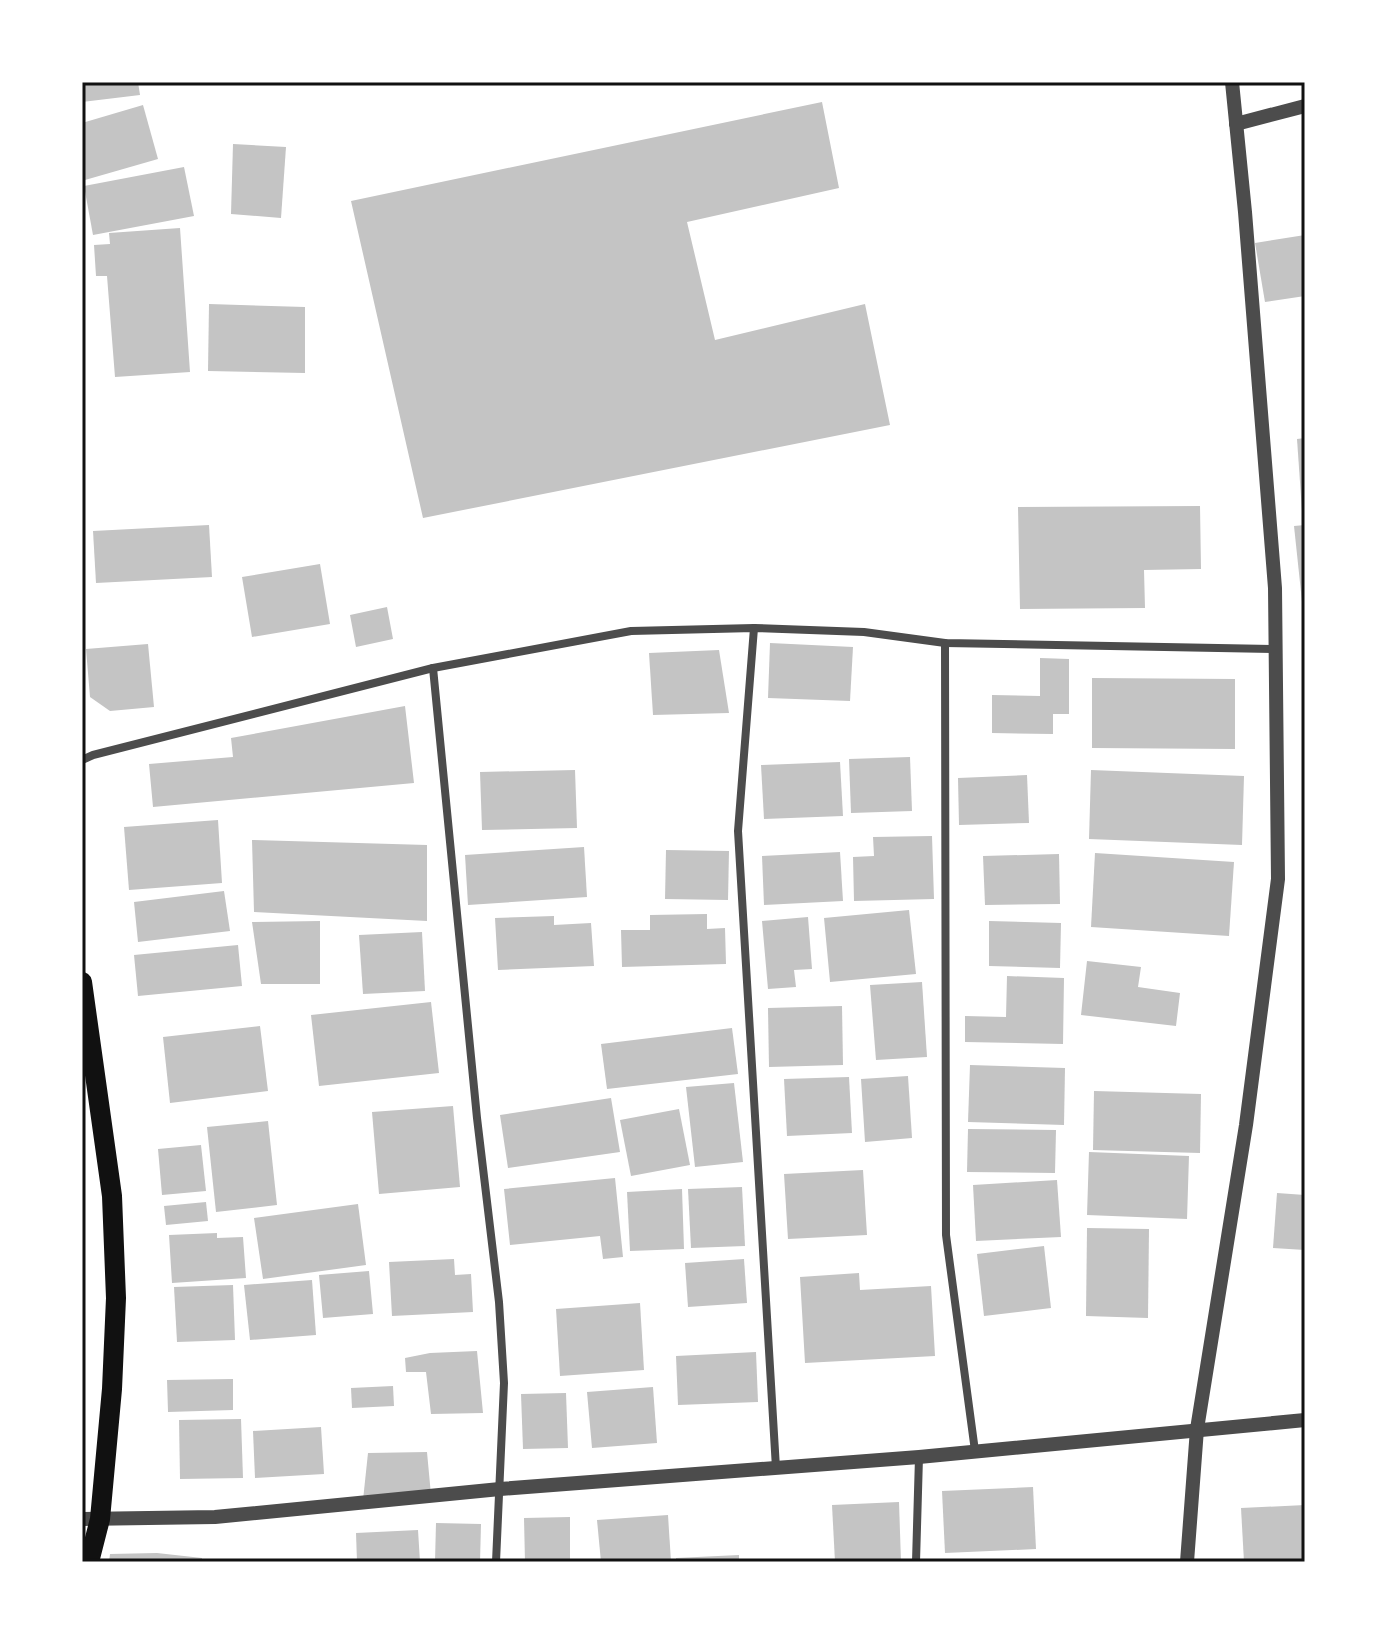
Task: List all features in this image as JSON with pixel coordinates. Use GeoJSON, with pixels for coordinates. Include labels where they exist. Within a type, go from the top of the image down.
{"type":"FeatureCollection","features":[{"type":"Feature","properties":{"kind":"main road"},"geometry":{"type":"LineString","coordinates":[[82,982],[112,1196],[116,1298],[112,1389],[91,1519],[89,1562]]}},
{"type":"Feature","properties":{"kind":"street"},"geometry":{"type":"LineString","coordinates":[[1187,1562],[1197,1429],[1246,1125],[1278,879],[1275,588],[1232,82]]}},
{"type":"Feature","properties":{"kind":"street"},"geometry":{"type":"LineString","coordinates":[[1236,124],[1305,106]]}},
{"type":"Feature","properties":{"kind":"street"},"geometry":{"type":"LineString","coordinates":[[82,760],[433,668],[631,631],[754,628],[864,632],[945,643],[1275,649]]}},
{"type":"Feature","properties":{"kind":"street"},"geometry":{"type":"LineString","coordinates":[[754,628],[738,831],[776,1468]]}},
{"type":"Feature","properties":{"kind":"street"},"geometry":{"type":"LineString","coordinates":[[945,643],[946,1235],[975,1451]]}},
{"type":"Feature","properties":{"kind":"street"},"geometry":{"type":"LineString","coordinates":[[433,668],[477,1118],[499,1302],[504,1383],[496,1562]]}},
{"type":"Feature","properties":{"kind":"street"},"geometry":{"type":"LineString","coordinates":[[91,1519],[215,1517],[500,1489],[919,1457],[1305,1420]]}},
{"type":"Feature","properties":{"kind":"street"},"geometry":{"type":"LineString","coordinates":[[916,1562],[919,1457]]}},
{"type":"Feature","properties":{"kind":"building"},"geometry":{"type":"Polygon","coordinates":[[[82,82],[138,82],[140,95],[82,102],[82,82]]]}},
{"type":"Feature","properties":{"kind":"building"},"geometry":{"type":"Polygon","coordinates":[[[822,102],[839,188],[687,222],[715,340],[865,304],[890,425],[423,518],[351,201],[822,102]]]}},
{"type":"Feature","properties":{"kind":"building"},"geometry":{"type":"Polygon","coordinates":[[[143,105],[158,159],[85,180],[82,123],[143,105]]]}},
{"type":"Feature","properties":{"kind":"building"},"geometry":{"type":"Polygon","coordinates":[[[233,144],[286,147],[281,218],[231,214],[233,144]]]}},
{"type":"Feature","properties":{"kind":"building"},"geometry":{"type":"Polygon","coordinates":[[[184,167],[194,216],[93,235],[84,186],[184,167]]]}},
{"type":"Feature","properties":{"kind":"building"},"geometry":{"type":"Polygon","coordinates":[[[180,228],[190,372],[115,377],[107,276],[96,276],[94,245],[110,244],[109,233],[180,228]]]}},
{"type":"Feature","properties":{"kind":"building"},"geometry":{"type":"Polygon","coordinates":[[[1305,235],[1305,296],[1265,302],[1255,243],[1305,235]]]}},
{"type":"Feature","properties":{"kind":"building"},"geometry":{"type":"Polygon","coordinates":[[[209,304],[305,307],[305,373],[208,371],[209,304]]]}},
{"type":"Feature","properties":{"kind":"building"},"geometry":{"type":"Polygon","coordinates":[[[1305,438],[1305,511],[1302,511],[1297,439],[1305,438]]]}},
{"type":"Feature","properties":{"kind":"building"},"geometry":{"type":"Polygon","coordinates":[[[1200,506],[1201,569],[1144,570],[1145,608],[1020,609],[1018,507],[1200,506]]]}},
{"type":"Feature","properties":{"kind":"building"},"geometry":{"type":"Polygon","coordinates":[[[209,525],[212,577],[96,583],[93,531],[209,525]]]}},
{"type":"Feature","properties":{"kind":"building"},"geometry":{"type":"Polygon","coordinates":[[[1305,525],[1305,611],[1303,611],[1294,526],[1305,525]]]}},
{"type":"Feature","properties":{"kind":"building"},"geometry":{"type":"Polygon","coordinates":[[[320,564],[330,624],[252,637],[242,577],[320,564]]]}},
{"type":"Feature","properties":{"kind":"building"},"geometry":{"type":"Polygon","coordinates":[[[387,607],[393,639],[356,647],[350,615],[387,607]]]}},
{"type":"Feature","properties":{"kind":"building"},"geometry":{"type":"Polygon","coordinates":[[[770,643],[853,647],[850,701],[768,698],[770,643]]]}},
{"type":"Feature","properties":{"kind":"building"},"geometry":{"type":"Polygon","coordinates":[[[148,644],[154,707],[110,711],[90,697],[86,649],[148,644]]]}},
{"type":"Feature","properties":{"kind":"building"},"geometry":{"type":"Polygon","coordinates":[[[719,650],[729,713],[653,715],[649,653],[719,650]]]}},
{"type":"Feature","properties":{"kind":"building"},"geometry":{"type":"Polygon","coordinates":[[[1040,658],[1069,659],[1069,714],[1053,714],[1053,734],[992,733],[992,695],[1040,696],[1040,658]]]}},
{"type":"Feature","properties":{"kind":"building"},"geometry":{"type":"Polygon","coordinates":[[[1092,678],[1235,679],[1235,749],[1092,748],[1092,678]]]}},
{"type":"Feature","properties":{"kind":"building"},"geometry":{"type":"Polygon","coordinates":[[[405,706],[414,783],[153,807],[149,764],[233,757],[231,738],[405,706]]]}},
{"type":"Feature","properties":{"kind":"building"},"geometry":{"type":"Polygon","coordinates":[[[910,757],[912,811],[851,813],[849,759],[910,757]]]}},
{"type":"Feature","properties":{"kind":"building"},"geometry":{"type":"Polygon","coordinates":[[[840,762],[843,816],[764,819],[761,765],[840,762]]]}},
{"type":"Feature","properties":{"kind":"building"},"geometry":{"type":"Polygon","coordinates":[[[575,770],[577,828],[482,830],[480,772],[575,770]]]}},
{"type":"Feature","properties":{"kind":"building"},"geometry":{"type":"Polygon","coordinates":[[[1091,770],[1244,776],[1242,845],[1089,839],[1091,770]]]}},
{"type":"Feature","properties":{"kind":"building"},"geometry":{"type":"Polygon","coordinates":[[[1027,775],[1029,823],[959,825],[958,778],[1027,775]]]}},
{"type":"Feature","properties":{"kind":"building"},"geometry":{"type":"Polygon","coordinates":[[[218,820],[222,883],[129,890],[124,827],[218,820]]]}},
{"type":"Feature","properties":{"kind":"building"},"geometry":{"type":"Polygon","coordinates":[[[932,836],[934,899],[854,901],[853,857],[874,856],[873,837],[932,836]]]}},
{"type":"Feature","properties":{"kind":"building"},"geometry":{"type":"Polygon","coordinates":[[[252,840],[427,845],[427,921],[254,912],[252,840]]]}},
{"type":"Feature","properties":{"kind":"building"},"geometry":{"type":"Polygon","coordinates":[[[584,847],[587,897],[468,905],[465,855],[584,847]]]}},
{"type":"Feature","properties":{"kind":"building"},"geometry":{"type":"Polygon","coordinates":[[[666,850],[729,851],[728,900],[665,899],[666,850]]]}},
{"type":"Feature","properties":{"kind":"building"},"geometry":{"type":"Polygon","coordinates":[[[840,852],[843,901],[764,905],[762,856],[840,852]]]}},
{"type":"Feature","properties":{"kind":"building"},"geometry":{"type":"Polygon","coordinates":[[[1095,853],[1234,862],[1229,936],[1091,927],[1095,853]]]}},
{"type":"Feature","properties":{"kind":"building"},"geometry":{"type":"Polygon","coordinates":[[[1059,854],[1060,904],[985,905],[983,856],[1059,854]]]}},
{"type":"Feature","properties":{"kind":"building"},"geometry":{"type":"Polygon","coordinates":[[[224,891],[230,931],[138,942],[134,902],[224,891]]]}},
{"type":"Feature","properties":{"kind":"building"},"geometry":{"type":"Polygon","coordinates":[[[909,910],[916,974],[830,982],[824,918],[909,910]]]}},
{"type":"Feature","properties":{"kind":"building"},"geometry":{"type":"Polygon","coordinates":[[[707,914],[707,929],[725,928],[726,964],[622,967],[621,930],[650,930],[650,915],[707,914]]]}},
{"type":"Feature","properties":{"kind":"building"},"geometry":{"type":"Polygon","coordinates":[[[554,916],[554,925],[591,923],[594,966],[498,970],[495,918],[554,916]]]}},
{"type":"Feature","properties":{"kind":"building"},"geometry":{"type":"Polygon","coordinates":[[[808,917],[812,969],[794,970],[796,987],[768,989],[762,921],[808,917]]]}},
{"type":"Feature","properties":{"kind":"building"},"geometry":{"type":"Polygon","coordinates":[[[320,921],[320,984],[261,984],[252,922],[320,921]]]}},
{"type":"Feature","properties":{"kind":"building"},"geometry":{"type":"Polygon","coordinates":[[[989,921],[1061,923],[1060,968],[989,966],[989,921]]]}},
{"type":"Feature","properties":{"kind":"building"},"geometry":{"type":"Polygon","coordinates":[[[422,932],[425,991],[363,994],[359,935],[422,932]]]}},
{"type":"Feature","properties":{"kind":"building"},"geometry":{"type":"Polygon","coordinates":[[[238,945],[242,986],[138,996],[134,955],[238,945]]]}},
{"type":"Feature","properties":{"kind":"building"},"geometry":{"type":"Polygon","coordinates":[[[1087,961],[1141,967],[1138,987],[1180,993],[1176,1026],[1081,1015],[1087,961]]]}},
{"type":"Feature","properties":{"kind":"building"},"geometry":{"type":"Polygon","coordinates":[[[1007,976],[1064,978],[1063,1044],[965,1042],[965,1016],[1006,1017],[1007,976]]]}},
{"type":"Feature","properties":{"kind":"building"},"geometry":{"type":"Polygon","coordinates":[[[922,982],[927,1057],[876,1060],[870,985],[922,982]]]}},
{"type":"Feature","properties":{"kind":"building"},"geometry":{"type":"Polygon","coordinates":[[[431,1002],[439,1073],[319,1086],[311,1015],[431,1002]]]}},
{"type":"Feature","properties":{"kind":"building"},"geometry":{"type":"Polygon","coordinates":[[[842,1006],[843,1065],[769,1067],[768,1008],[842,1006]]]}},
{"type":"Feature","properties":{"kind":"building"},"geometry":{"type":"Polygon","coordinates":[[[260,1026],[268,1091],[170,1103],[163,1037],[260,1026]]]}},
{"type":"Feature","properties":{"kind":"building"},"geometry":{"type":"Polygon","coordinates":[[[732,1028],[738,1074],[607,1089],[601,1044],[732,1028]]]}},
{"type":"Feature","properties":{"kind":"building"},"geometry":{"type":"Polygon","coordinates":[[[970,1065],[1065,1068],[1064,1125],[968,1122],[970,1065]]]}},
{"type":"Feature","properties":{"kind":"building"},"geometry":{"type":"Polygon","coordinates":[[[908,1076],[912,1138],[865,1142],[861,1079],[908,1076]]]}},
{"type":"Feature","properties":{"kind":"building"},"geometry":{"type":"Polygon","coordinates":[[[849,1077],[852,1133],[787,1136],[784,1079],[849,1077]]]}},
{"type":"Feature","properties":{"kind":"building"},"geometry":{"type":"Polygon","coordinates":[[[734,1083],[743,1162],[695,1167],[686,1087],[734,1083]]]}},
{"type":"Feature","properties":{"kind":"building"},"geometry":{"type":"Polygon","coordinates":[[[1094,1091],[1201,1094],[1200,1153],[1093,1150],[1094,1091]]]}},
{"type":"Feature","properties":{"kind":"building"},"geometry":{"type":"Polygon","coordinates":[[[611,1098],[620,1152],[508,1168],[500,1115],[611,1098]]]}},
{"type":"Feature","properties":{"kind":"building"},"geometry":{"type":"Polygon","coordinates":[[[453,1106],[460,1187],[379,1194],[372,1112],[453,1106]]]}},
{"type":"Feature","properties":{"kind":"building"},"geometry":{"type":"Polygon","coordinates":[[[679,1109],[690,1165],[631,1176],[620,1120],[679,1109]]]}},
{"type":"Feature","properties":{"kind":"building"},"geometry":{"type":"Polygon","coordinates":[[[268,1121],[277,1205],[216,1212],[207,1127],[268,1121]]]}},
{"type":"Feature","properties":{"kind":"building"},"geometry":{"type":"Polygon","coordinates":[[[968,1129],[1056,1130],[1055,1173],[967,1172],[968,1129]]]}},
{"type":"Feature","properties":{"kind":"building"},"geometry":{"type":"Polygon","coordinates":[[[201,1145],[206,1191],[162,1195],[158,1149],[201,1145]]]}},
{"type":"Feature","properties":{"kind":"building"},"geometry":{"type":"Polygon","coordinates":[[[1089,1152],[1189,1156],[1187,1219],[1087,1215],[1089,1152]]]}},
{"type":"Feature","properties":{"kind":"building"},"geometry":{"type":"Polygon","coordinates":[[[863,1170],[867,1235],[788,1239],[784,1174],[863,1170]]]}},
{"type":"Feature","properties":{"kind":"building"},"geometry":{"type":"Polygon","coordinates":[[[615,1178],[623,1257],[603,1259],[600,1236],[510,1245],[504,1189],[615,1178]]]}},
{"type":"Feature","properties":{"kind":"building"},"geometry":{"type":"Polygon","coordinates":[[[1057,1180],[1061,1237],[976,1241],[973,1185],[1057,1180]]]}},
{"type":"Feature","properties":{"kind":"building"},"geometry":{"type":"Polygon","coordinates":[[[742,1187],[745,1246],[691,1248],[688,1189],[742,1187]]]}},
{"type":"Feature","properties":{"kind":"building"},"geometry":{"type":"Polygon","coordinates":[[[682,1189],[684,1249],[630,1251],[627,1192],[682,1189]]]}},
{"type":"Feature","properties":{"kind":"building"},"geometry":{"type":"Polygon","coordinates":[[[1277,1193],[1305,1195],[1305,1250],[1273,1248],[1277,1193]]]}},
{"type":"Feature","properties":{"kind":"building"},"geometry":{"type":"Polygon","coordinates":[[[206,1202],[208,1221],[166,1225],[164,1206],[206,1202]]]}},
{"type":"Feature","properties":{"kind":"building"},"geometry":{"type":"Polygon","coordinates":[[[358,1204],[366,1265],[263,1279],[254,1218],[358,1204]]]}},
{"type":"Feature","properties":{"kind":"building"},"geometry":{"type":"Polygon","coordinates":[[[1087,1228],[1149,1229],[1148,1318],[1086,1316],[1087,1228]]]}},
{"type":"Feature","properties":{"kind":"building"},"geometry":{"type":"Polygon","coordinates":[[[217,1233],[217,1238],[243,1237],[246,1278],[172,1283],[169,1235],[217,1233]]]}},
{"type":"Feature","properties":{"kind":"building"},"geometry":{"type":"Polygon","coordinates":[[[1044,1246],[1051,1308],[984,1316],[977,1254],[1044,1246]]]}},
{"type":"Feature","properties":{"kind":"building"},"geometry":{"type":"Polygon","coordinates":[[[454,1259],[455,1275],[471,1274],[473,1312],[392,1316],[389,1262],[454,1259]]]}},
{"type":"Feature","properties":{"kind":"building"},"geometry":{"type":"Polygon","coordinates":[[[744,1259],[747,1303],[688,1307],[685,1263],[744,1259]]]}},
{"type":"Feature","properties":{"kind":"building"},"geometry":{"type":"Polygon","coordinates":[[[369,1271],[373,1314],[323,1318],[319,1275],[369,1271]]]}},
{"type":"Feature","properties":{"kind":"building"},"geometry":{"type":"Polygon","coordinates":[[[859,1273],[860,1290],[931,1286],[935,1356],[805,1363],[800,1277],[859,1273]]]}},
{"type":"Feature","properties":{"kind":"building"},"geometry":{"type":"Polygon","coordinates":[[[312,1280],[316,1335],[250,1340],[244,1285],[312,1280]]]}},
{"type":"Feature","properties":{"kind":"building"},"geometry":{"type":"Polygon","coordinates":[[[233,1285],[235,1340],[177,1342],[174,1287],[233,1285]]]}},
{"type":"Feature","properties":{"kind":"building"},"geometry":{"type":"Polygon","coordinates":[[[640,1303],[644,1370],[560,1376],[556,1309],[640,1303]]]}},
{"type":"Feature","properties":{"kind":"building"},"geometry":{"type":"Polygon","coordinates":[[[477,1351],[483,1413],[431,1414],[426,1372],[406,1372],[405,1358],[430,1353],[477,1351]]]}},
{"type":"Feature","properties":{"kind":"building"},"geometry":{"type":"Polygon","coordinates":[[[756,1352],[758,1402],[678,1405],[676,1356],[756,1352]]]}},
{"type":"Feature","properties":{"kind":"building"},"geometry":{"type":"Polygon","coordinates":[[[233,1379],[233,1410],[168,1412],[167,1380],[233,1379]]]}},
{"type":"Feature","properties":{"kind":"building"},"geometry":{"type":"Polygon","coordinates":[[[393,1386],[394,1406],[352,1408],[351,1388],[393,1386]]]}},
{"type":"Feature","properties":{"kind":"building"},"geometry":{"type":"Polygon","coordinates":[[[653,1387],[657,1443],[592,1448],[587,1392],[653,1387]]]}},
{"type":"Feature","properties":{"kind":"building"},"geometry":{"type":"Polygon","coordinates":[[[566,1393],[568,1448],[523,1449],[521,1394],[566,1393]]]}},
{"type":"Feature","properties":{"kind":"building"},"geometry":{"type":"Polygon","coordinates":[[[241,1419],[243,1478],[180,1479],[179,1420],[241,1419]]]}},
{"type":"Feature","properties":{"kind":"building"},"geometry":{"type":"Polygon","coordinates":[[[321,1427],[324,1474],[255,1478],[253,1431],[321,1427]]]}},
{"type":"Feature","properties":{"kind":"building"},"geometry":{"type":"Polygon","coordinates":[[[427,1452],[431,1495],[363,1500],[368,1453],[427,1452]]]}},
{"type":"Feature","properties":{"kind":"building"},"geometry":{"type":"Polygon","coordinates":[[[1033,1487],[1036,1549],[945,1553],[942,1491],[1033,1487]]]}},
{"type":"Feature","properties":{"kind":"building"},"geometry":{"type":"Polygon","coordinates":[[[899,1502],[901,1562],[835,1562],[832,1505],[899,1502]]]}},
{"type":"Feature","properties":{"kind":"building"},"geometry":{"type":"Polygon","coordinates":[[[1305,1505],[1305,1562],[1244,1562],[1241,1508],[1305,1505]]]}},
{"type":"Feature","properties":{"kind":"building"},"geometry":{"type":"Polygon","coordinates":[[[668,1515],[671,1562],[601,1562],[597,1520],[668,1515]]]}},
{"type":"Feature","properties":{"kind":"building"},"geometry":{"type":"Polygon","coordinates":[[[570,1517],[570,1562],[525,1562],[524,1518],[570,1517]]]}},
{"type":"Feature","properties":{"kind":"building"},"geometry":{"type":"Polygon","coordinates":[[[436,1523],[481,1524],[480,1562],[435,1562],[436,1523]]]}},
{"type":"Feature","properties":{"kind":"building"},"geometry":{"type":"Polygon","coordinates":[[[418,1530],[420,1562],[357,1562],[356,1533],[418,1530]]]}},
{"type":"Feature","properties":{"kind":"building"},"geometry":{"type":"Polygon","coordinates":[[[157,1553],[202,1558],[202,1562],[109,1562],[110,1554],[157,1553]]]}},
{"type":"Feature","properties":{"kind":"building"},"geometry":{"type":"Polygon","coordinates":[[[739,1555],[739,1562],[676,1562],[676,1558],[739,1555]]]}}]}
